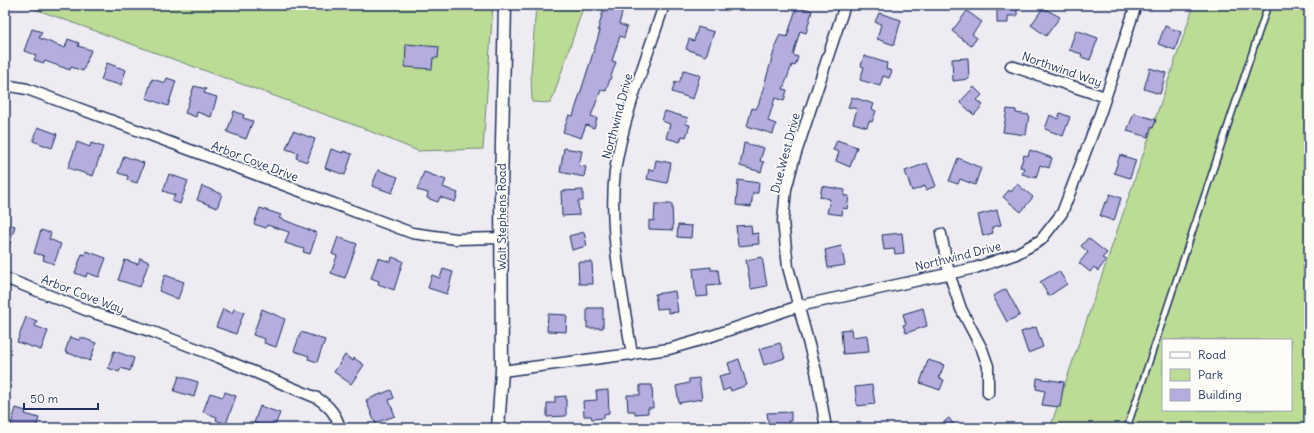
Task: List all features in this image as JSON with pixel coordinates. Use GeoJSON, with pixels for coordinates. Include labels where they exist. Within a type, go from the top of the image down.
{"type":"FeatureCollection","features":[{"type":"Feature","properties":{"kind":"street","name":"Walt Stephens Road"},"geometry":{"type":"LineString","coordinates":[[498,428],[502,371],[501,238],[505,5]]}},
{"type":"Feature","properties":{"kind":"street","name":"Northwind Drive"},"geometry":{"type":"LineString","coordinates":[[632,355],[619,275],[613,208],[615,171],[624,128],[664,5]]}},
{"type":"Feature","properties":{"kind":"street","name":"Due West Drive"},"geometry":{"type":"LineString","coordinates":[[826,428],[816,370],[788,267],[783,221],[786,189],[794,159],[845,5]]}},
{"type":"Feature","properties":{"kind":"street","name":"Northwind Drive"},"geometry":{"type":"LineString","coordinates":[[502,371],[669,349],[799,306],[975,268],[1016,254],[1041,240],[1062,213],[1105,98],[1136,5]]}},
{"type":"Feature","properties":{"kind":"street","name":"Northwind Way"},"geometry":{"type":"LineString","coordinates":[[1012,66],[1105,98]]}},
{"type":"Feature","properties":{"kind":"street","name":"Arbor Cove Drive"},"geometry":{"type":"LineString","coordinates":[[5,85],[27,89],[412,233],[456,239],[501,238]]}},
{"type":"Feature","properties":{"kind":"street"},"geometry":{"type":"LineString","coordinates":[[941,234],[949,274],[961,309],[982,349],[988,366],[988,393]]}},
{"type":"Feature","properties":{"kind":"street","name":"Arbor Cove Way"},"geometry":{"type":"LineString","coordinates":[[5,278],[91,312],[153,332],[317,398],[330,406],[338,419],[340,428]]}},
{"type":"Feature","properties":{"kind":"lane"},"geometry":{"type":"LineString","coordinates":[[1127,428],[1268,5]]}},
{"type":"Feature","properties":{"kind":"green space"},"geometry":{"type":"Polygon","coordinates":[[[24,5],[493,5],[483,149],[418,151],[357,126],[24,5]]]}},
{"type":"Feature","properties":{"kind":"green space"},"geometry":{"type":"Polygon","coordinates":[[[536,5],[584,5],[551,103],[532,102],[531,73],[536,5]]]}},
{"type":"Feature","properties":{"kind":"green space"},"geometry":{"type":"Polygon","coordinates":[[[1194,5],[1309,5],[1309,428],[1050,428],[1194,5]]]}},
{"type":"Feature","properties":{"kind":"building"},"geometry":{"type":"Polygon","coordinates":[[[997,5],[1017,5],[1017,16],[1008,16],[1008,23],[997,23],[997,5]]]}},
{"type":"Feature","properties":{"kind":"building"},"geometry":{"type":"Polygon","coordinates":[[[609,6],[623,10],[619,24],[627,27],[624,38],[620,36],[612,61],[616,62],[606,91],[601,90],[591,116],[597,118],[594,128],[586,125],[581,138],[563,132],[569,115],[573,116],[600,31],[598,30],[603,11],[607,12],[609,6]]]}},
{"type":"Feature","properties":{"kind":"building"},"geometry":{"type":"Polygon","coordinates":[[[797,6],[812,11],[806,33],[800,31],[793,55],[798,57],[795,66],[792,65],[783,89],[787,90],[784,101],[775,98],[768,121],[776,124],[773,134],[747,126],[752,108],[756,109],[759,103],[777,41],[780,35],[787,37],[797,6]]]}},
{"type":"Feature","properties":{"kind":"building"},"geometry":{"type":"Polygon","coordinates":[[[1043,8],[1060,17],[1046,36],[1031,25],[1043,8]]]}},
{"type":"Feature","properties":{"kind":"building"},"geometry":{"type":"Polygon","coordinates":[[[967,11],[982,22],[972,34],[977,38],[971,46],[952,31],[967,11]]]}},
{"type":"Feature","properties":{"kind":"building"},"geometry":{"type":"Polygon","coordinates":[[[879,13],[901,20],[894,45],[877,39],[881,24],[875,22],[879,13]]]}},
{"type":"Feature","properties":{"kind":"building"},"geometry":{"type":"Polygon","coordinates":[[[1165,26],[1181,32],[1175,50],[1158,44],[1165,26]]]}},
{"type":"Feature","properties":{"kind":"building"},"geometry":{"type":"Polygon","coordinates":[[[698,27],[714,32],[706,56],[686,49],[689,39],[694,41],[698,27]]]}},
{"type":"Feature","properties":{"kind":"building"},"geometry":{"type":"Polygon","coordinates":[[[32,29],[42,32],[39,38],[65,48],[68,39],[79,43],[78,46],[91,50],[83,71],[71,67],[70,70],[45,61],[44,63],[34,60],[36,55],[24,51],[32,29]]]}},
{"type":"Feature","properties":{"kind":"building"},"geometry":{"type":"Polygon","coordinates":[[[1076,30],[1098,38],[1090,60],[1081,57],[1082,54],[1069,50],[1076,30]]]}},
{"type":"Feature","properties":{"kind":"building"},"geometry":{"type":"Polygon","coordinates":[[[406,44],[439,47],[438,58],[433,58],[432,69],[405,67],[406,44]]]}},
{"type":"Feature","properties":{"kind":"building"},"geometry":{"type":"Polygon","coordinates":[[[864,56],[887,63],[886,69],[892,71],[889,78],[883,76],[880,86],[860,80],[864,67],[861,66],[864,56]]]}},
{"type":"Feature","properties":{"kind":"building"},"geometry":{"type":"Polygon","coordinates":[[[968,58],[969,79],[953,81],[952,59],[968,58]]]}},
{"type":"Feature","properties":{"kind":"building"},"geometry":{"type":"Polygon","coordinates":[[[107,63],[126,70],[121,85],[101,80],[107,63]]]}},
{"type":"Feature","properties":{"kind":"building"},"geometry":{"type":"Polygon","coordinates":[[[1150,68],[1166,73],[1160,94],[1144,89],[1150,68]]]}},
{"type":"Feature","properties":{"kind":"building"},"geometry":{"type":"Polygon","coordinates":[[[684,70],[700,75],[693,99],[672,92],[675,82],[679,83],[684,70]]]}},
{"type":"Feature","properties":{"kind":"building"},"geometry":{"type":"Polygon","coordinates":[[[167,78],[176,81],[168,106],[146,98],[152,79],[165,83],[167,78]]]}},
{"type":"Feature","properties":{"kind":"building"},"geometry":{"type":"Polygon","coordinates":[[[194,86],[206,89],[204,93],[217,97],[211,117],[197,112],[196,117],[185,113],[194,86]]]}},
{"type":"Feature","properties":{"kind":"building"},"geometry":{"type":"Polygon","coordinates":[[[974,87],[982,95],[977,100],[983,105],[974,115],[960,102],[974,87]]]}},
{"type":"Feature","properties":{"kind":"building"},"geometry":{"type":"Polygon","coordinates":[[[852,97],[874,104],[872,109],[876,111],[872,122],[869,121],[867,127],[853,123],[857,109],[848,107],[852,97]]]}},
{"type":"Feature","properties":{"kind":"building"},"geometry":{"type":"Polygon","coordinates":[[[1007,109],[1016,110],[1016,113],[1029,115],[1026,135],[1003,132],[1007,109]]]}},
{"type":"Feature","properties":{"kind":"building"},"geometry":{"type":"Polygon","coordinates":[[[234,111],[244,115],[243,118],[253,121],[246,139],[227,132],[234,111]]]}},
{"type":"Feature","properties":{"kind":"building"},"geometry":{"type":"Polygon","coordinates":[[[665,111],[688,118],[686,124],[690,125],[686,137],[682,136],[680,142],[666,138],[670,124],[662,121],[665,111]]]}},
{"type":"Feature","properties":{"kind":"building"},"geometry":{"type":"Polygon","coordinates":[[[1060,113],[1070,117],[1063,136],[1045,129],[1050,115],[1058,119],[1060,113]]]}},
{"type":"Feature","properties":{"kind":"building"},"geometry":{"type":"Polygon","coordinates":[[[1134,113],[1156,120],[1153,128],[1151,127],[1148,137],[1127,131],[1134,113]]]}},
{"type":"Feature","properties":{"kind":"building"},"geometry":{"type":"Polygon","coordinates":[[[38,127],[57,134],[52,148],[33,141],[38,127]]]}},
{"type":"Feature","properties":{"kind":"building"},"geometry":{"type":"Polygon","coordinates":[[[293,131],[315,139],[307,162],[296,158],[298,153],[286,149],[293,131]]]}},
{"type":"Feature","properties":{"kind":"building"},"geometry":{"type":"Polygon","coordinates":[[[837,140],[857,147],[850,167],[836,161],[839,152],[833,150],[837,140]]]}},
{"type":"Feature","properties":{"kind":"building"},"geometry":{"type":"Polygon","coordinates":[[[77,142],[90,147],[91,143],[103,147],[93,176],[68,168],[77,142]]]}},
{"type":"Feature","properties":{"kind":"building"},"geometry":{"type":"Polygon","coordinates":[[[744,143],[764,148],[760,161],[764,162],[761,172],[740,166],[744,143]]]}},
{"type":"Feature","properties":{"kind":"building"},"geometry":{"type":"Polygon","coordinates":[[[564,148],[582,151],[579,166],[586,167],[584,177],[560,172],[564,148]]]}},
{"type":"Feature","properties":{"kind":"building"},"geometry":{"type":"Polygon","coordinates":[[[331,149],[352,154],[345,175],[325,168],[331,149]]]}},
{"type":"Feature","properties":{"kind":"building"},"geometry":{"type":"Polygon","coordinates":[[[1030,150],[1052,158],[1049,168],[1040,165],[1036,178],[1022,174],[1024,168],[1020,167],[1024,155],[1028,156],[1030,150]]]}},
{"type":"Feature","properties":{"kind":"building"},"geometry":{"type":"Polygon","coordinates":[[[1120,155],[1136,160],[1130,178],[1114,173],[1120,155]]]}},
{"type":"Feature","properties":{"kind":"building"},"geometry":{"type":"Polygon","coordinates":[[[124,156],[144,163],[137,183],[127,180],[128,176],[118,173],[124,156]]]}},
{"type":"Feature","properties":{"kind":"building"},"geometry":{"type":"Polygon","coordinates":[[[958,158],[981,168],[975,185],[960,179],[958,184],[949,181],[958,158]]]}},
{"type":"Feature","properties":{"kind":"building"},"geometry":{"type":"Polygon","coordinates":[[[656,160],[671,163],[667,183],[647,179],[649,169],[654,170],[656,160]]]}},
{"type":"Feature","properties":{"kind":"building"},"geometry":{"type":"Polygon","coordinates":[[[927,163],[936,186],[926,190],[925,186],[912,191],[905,171],[927,163]]]}},
{"type":"Feature","properties":{"kind":"building"},"geometry":{"type":"Polygon","coordinates":[[[378,170],[398,177],[392,193],[372,186],[378,170]]]}},
{"type":"Feature","properties":{"kind":"building"},"geometry":{"type":"Polygon","coordinates":[[[424,172],[446,180],[443,187],[458,193],[455,202],[440,197],[438,202],[427,198],[428,193],[417,190],[424,172]]]}},
{"type":"Feature","properties":{"kind":"building"},"geometry":{"type":"Polygon","coordinates":[[[169,174],[188,181],[180,204],[172,201],[175,195],[163,191],[169,174]]]}},
{"type":"Feature","properties":{"kind":"building"},"geometry":{"type":"Polygon","coordinates":[[[738,180],[759,183],[758,193],[753,193],[751,207],[736,205],[738,180]]]}},
{"type":"Feature","properties":{"kind":"building"},"geometry":{"type":"Polygon","coordinates":[[[1017,184],[1033,197],[1021,212],[1003,197],[1009,190],[1011,192],[1017,184]]]}},
{"type":"Feature","properties":{"kind":"building"},"geometry":{"type":"Polygon","coordinates":[[[202,186],[222,194],[217,208],[197,200],[202,186]]]}},
{"type":"Feature","properties":{"kind":"building"},"geometry":{"type":"Polygon","coordinates":[[[822,186],[845,190],[844,196],[849,196],[847,209],[843,208],[842,215],[827,213],[830,199],[820,197],[822,186]]]}},
{"type":"Feature","properties":{"kind":"building"},"geometry":{"type":"Polygon","coordinates":[[[583,190],[583,201],[578,201],[579,215],[562,216],[561,191],[583,190]]]}},
{"type":"Feature","properties":{"kind":"building"},"geometry":{"type":"Polygon","coordinates":[[[1110,194],[1121,198],[1114,221],[1100,216],[1105,202],[1107,203],[1110,194]]]}},
{"type":"Feature","properties":{"kind":"building"},"geometry":{"type":"Polygon","coordinates":[[[655,204],[672,204],[673,230],[649,229],[649,220],[654,221],[655,204]]]}},
{"type":"Feature","properties":{"kind":"building"},"geometry":{"type":"Polygon","coordinates":[[[260,208],[281,215],[279,218],[317,233],[310,254],[303,252],[304,249],[285,243],[289,232],[267,225],[266,228],[254,224],[260,208]]]}},
{"type":"Feature","properties":{"kind":"building"},"geometry":{"type":"Polygon","coordinates":[[[997,210],[1001,225],[992,227],[993,233],[983,236],[978,215],[997,210]]]}},
{"type":"Feature","properties":{"kind":"building"},"geometry":{"type":"Polygon","coordinates":[[[5,223],[15,226],[7,253],[5,253],[5,223]]]}},
{"type":"Feature","properties":{"kind":"building"},"geometry":{"type":"Polygon","coordinates":[[[678,225],[692,226],[691,238],[677,237],[678,225]]]}},
{"type":"Feature","properties":{"kind":"building"},"geometry":{"type":"Polygon","coordinates":[[[751,225],[752,234],[758,233],[759,244],[738,246],[736,226],[751,225]]]}},
{"type":"Feature","properties":{"kind":"building"},"geometry":{"type":"Polygon","coordinates":[[[41,230],[51,233],[49,239],[61,244],[54,264],[43,260],[44,256],[34,253],[41,230]]]}},
{"type":"Feature","properties":{"kind":"building"},"geometry":{"type":"Polygon","coordinates":[[[584,232],[587,246],[572,250],[569,236],[584,232]]]}},
{"type":"Feature","properties":{"kind":"building"},"geometry":{"type":"Polygon","coordinates":[[[902,233],[904,253],[895,254],[894,249],[884,250],[882,235],[902,233]]]}},
{"type":"Feature","properties":{"kind":"building"},"geometry":{"type":"Polygon","coordinates":[[[338,237],[357,244],[345,278],[331,273],[337,256],[332,254],[338,237]]]}},
{"type":"Feature","properties":{"kind":"building"},"geometry":{"type":"Polygon","coordinates":[[[1088,238],[1107,253],[1102,258],[1106,260],[1098,271],[1094,267],[1090,272],[1079,263],[1088,252],[1081,246],[1088,238]]]}},
{"type":"Feature","properties":{"kind":"building"},"geometry":{"type":"Polygon","coordinates":[[[841,246],[845,265],[828,268],[825,250],[841,246]]]}},
{"type":"Feature","properties":{"kind":"building"},"geometry":{"type":"Polygon","coordinates":[[[86,251],[106,258],[99,277],[87,273],[86,277],[75,273],[82,254],[85,255],[86,251]]]}},
{"type":"Feature","properties":{"kind":"building"},"geometry":{"type":"Polygon","coordinates":[[[392,257],[403,261],[394,290],[378,284],[379,281],[371,278],[378,258],[391,262],[392,257]]]}},
{"type":"Feature","properties":{"kind":"building"},"geometry":{"type":"Polygon","coordinates":[[[762,257],[767,286],[751,289],[746,260],[762,257]]]}},
{"type":"Feature","properties":{"kind":"building"},"geometry":{"type":"Polygon","coordinates":[[[140,258],[149,262],[140,287],[118,280],[125,260],[138,264],[140,258]]]}},
{"type":"Feature","properties":{"kind":"building"},"geometry":{"type":"Polygon","coordinates":[[[578,262],[592,262],[593,284],[579,284],[578,262]]]}},
{"type":"Feature","properties":{"kind":"building"},"geometry":{"type":"Polygon","coordinates":[[[711,267],[711,270],[718,270],[720,285],[707,286],[708,296],[696,297],[693,269],[711,267]]]}},
{"type":"Feature","properties":{"kind":"building"},"geometry":{"type":"Polygon","coordinates":[[[443,269],[453,272],[447,294],[428,288],[432,275],[440,278],[443,269]]]}},
{"type":"Feature","properties":{"kind":"building"},"geometry":{"type":"Polygon","coordinates":[[[1059,271],[1067,284],[1049,296],[1040,282],[1059,271]]]}},
{"type":"Feature","properties":{"kind":"building"},"geometry":{"type":"Polygon","coordinates":[[[165,275],[184,282],[178,299],[159,291],[165,275]]]}},
{"type":"Feature","properties":{"kind":"building"},"geometry":{"type":"Polygon","coordinates":[[[1006,289],[1020,315],[1007,322],[993,296],[1006,289]]]}},
{"type":"Feature","properties":{"kind":"building"},"geometry":{"type":"Polygon","coordinates":[[[675,291],[678,312],[668,313],[668,308],[657,309],[655,294],[675,291]]]}},
{"type":"Feature","properties":{"kind":"building"},"geometry":{"type":"Polygon","coordinates":[[[587,308],[603,308],[603,328],[587,328],[587,308]]]}},
{"type":"Feature","properties":{"kind":"building"},"geometry":{"type":"Polygon","coordinates":[[[923,308],[927,326],[906,333],[903,325],[906,324],[903,314],[923,308]]]}},
{"type":"Feature","properties":{"kind":"building"},"geometry":{"type":"Polygon","coordinates":[[[223,309],[232,313],[234,309],[244,312],[236,334],[216,327],[223,309]]]}},
{"type":"Feature","properties":{"kind":"building"},"geometry":{"type":"Polygon","coordinates":[[[262,309],[285,319],[276,347],[264,343],[265,339],[253,335],[262,309]]]}},
{"type":"Feature","properties":{"kind":"building"},"geometry":{"type":"Polygon","coordinates":[[[548,314],[567,315],[566,332],[547,331],[548,314]]]}},
{"type":"Feature","properties":{"kind":"building"},"geometry":{"type":"Polygon","coordinates":[[[26,317],[37,321],[35,326],[48,331],[41,350],[17,342],[26,317]]]}},
{"type":"Feature","properties":{"kind":"building"},"geometry":{"type":"Polygon","coordinates":[[[1036,327],[1043,347],[1028,353],[1021,332],[1036,327]]]}},
{"type":"Feature","properties":{"kind":"building"},"geometry":{"type":"Polygon","coordinates":[[[851,329],[852,337],[867,335],[869,352],[843,354],[841,330],[851,329]]]}},
{"type":"Feature","properties":{"kind":"building"},"geometry":{"type":"Polygon","coordinates":[[[301,332],[325,340],[317,362],[308,359],[309,356],[294,351],[301,332]]]}},
{"type":"Feature","properties":{"kind":"building"},"geometry":{"type":"Polygon","coordinates":[[[70,337],[79,340],[80,337],[96,343],[90,361],[65,352],[70,337]]]}},
{"type":"Feature","properties":{"kind":"building"},"geometry":{"type":"Polygon","coordinates":[[[780,343],[785,358],[764,365],[759,349],[780,343]]]}},
{"type":"Feature","properties":{"kind":"building"},"geometry":{"type":"Polygon","coordinates":[[[114,351],[134,358],[130,371],[121,368],[119,372],[108,368],[114,351]]]}},
{"type":"Feature","properties":{"kind":"building"},"geometry":{"type":"Polygon","coordinates":[[[345,355],[353,361],[354,358],[364,365],[351,384],[334,372],[345,355]]]}},
{"type":"Feature","properties":{"kind":"building"},"geometry":{"type":"Polygon","coordinates":[[[739,359],[747,385],[731,391],[730,388],[723,391],[719,376],[731,373],[728,363],[739,359]]]}},
{"type":"Feature","properties":{"kind":"building"},"geometry":{"type":"Polygon","coordinates":[[[928,360],[944,365],[939,378],[944,380],[940,390],[920,383],[928,360]]]}},
{"type":"Feature","properties":{"kind":"building"},"geometry":{"type":"Polygon","coordinates":[[[179,376],[198,382],[194,397],[174,391],[179,376]]]}},
{"type":"Feature","properties":{"kind":"building"},"geometry":{"type":"Polygon","coordinates":[[[699,378],[702,399],[679,403],[676,386],[689,383],[689,379],[699,378]]]}},
{"type":"Feature","properties":{"kind":"building"},"geometry":{"type":"Polygon","coordinates":[[[1037,378],[1064,382],[1060,407],[1042,405],[1045,391],[1036,389],[1037,378]]]}},
{"type":"Feature","properties":{"kind":"building"},"geometry":{"type":"Polygon","coordinates":[[[640,385],[652,385],[653,408],[648,408],[648,413],[635,414],[635,411],[628,411],[627,395],[640,395],[640,385]]]}},
{"type":"Feature","properties":{"kind":"building"},"geometry":{"type":"Polygon","coordinates":[[[872,385],[875,404],[857,406],[855,387],[872,385]]]}},
{"type":"Feature","properties":{"kind":"building"},"geometry":{"type":"Polygon","coordinates":[[[391,390],[394,398],[389,400],[395,416],[375,423],[366,400],[391,390]]]}},
{"type":"Feature","properties":{"kind":"building"},"geometry":{"type":"Polygon","coordinates":[[[608,390],[609,413],[604,414],[604,418],[592,419],[591,416],[584,416],[583,401],[597,400],[596,391],[608,390]]]}},
{"type":"Feature","properties":{"kind":"building"},"geometry":{"type":"Polygon","coordinates":[[[225,392],[236,396],[226,424],[216,420],[217,417],[203,412],[210,393],[223,397],[225,392]]]}},
{"type":"Feature","properties":{"kind":"building"},"geometry":{"type":"Polygon","coordinates":[[[566,396],[566,416],[547,417],[547,403],[555,403],[555,397],[566,396]]]}},
{"type":"Feature","properties":{"kind":"building"},"geometry":{"type":"Polygon","coordinates":[[[260,406],[280,413],[274,428],[267,428],[254,423],[260,406]]]}},
{"type":"Feature","properties":{"kind":"building"},"geometry":{"type":"Polygon","coordinates":[[[16,408],[26,411],[25,414],[39,418],[36,428],[10,428],[16,408]]]}},
{"type":"Feature","properties":{"kind":"building"},"geometry":{"type":"Polygon","coordinates":[[[791,412],[791,421],[788,421],[789,428],[769,428],[767,413],[791,412]]]}},
{"type":"Feature","properties":{"kind":"building"},"geometry":{"type":"Polygon","coordinates":[[[949,418],[956,428],[936,428],[949,418]]]}}]}
